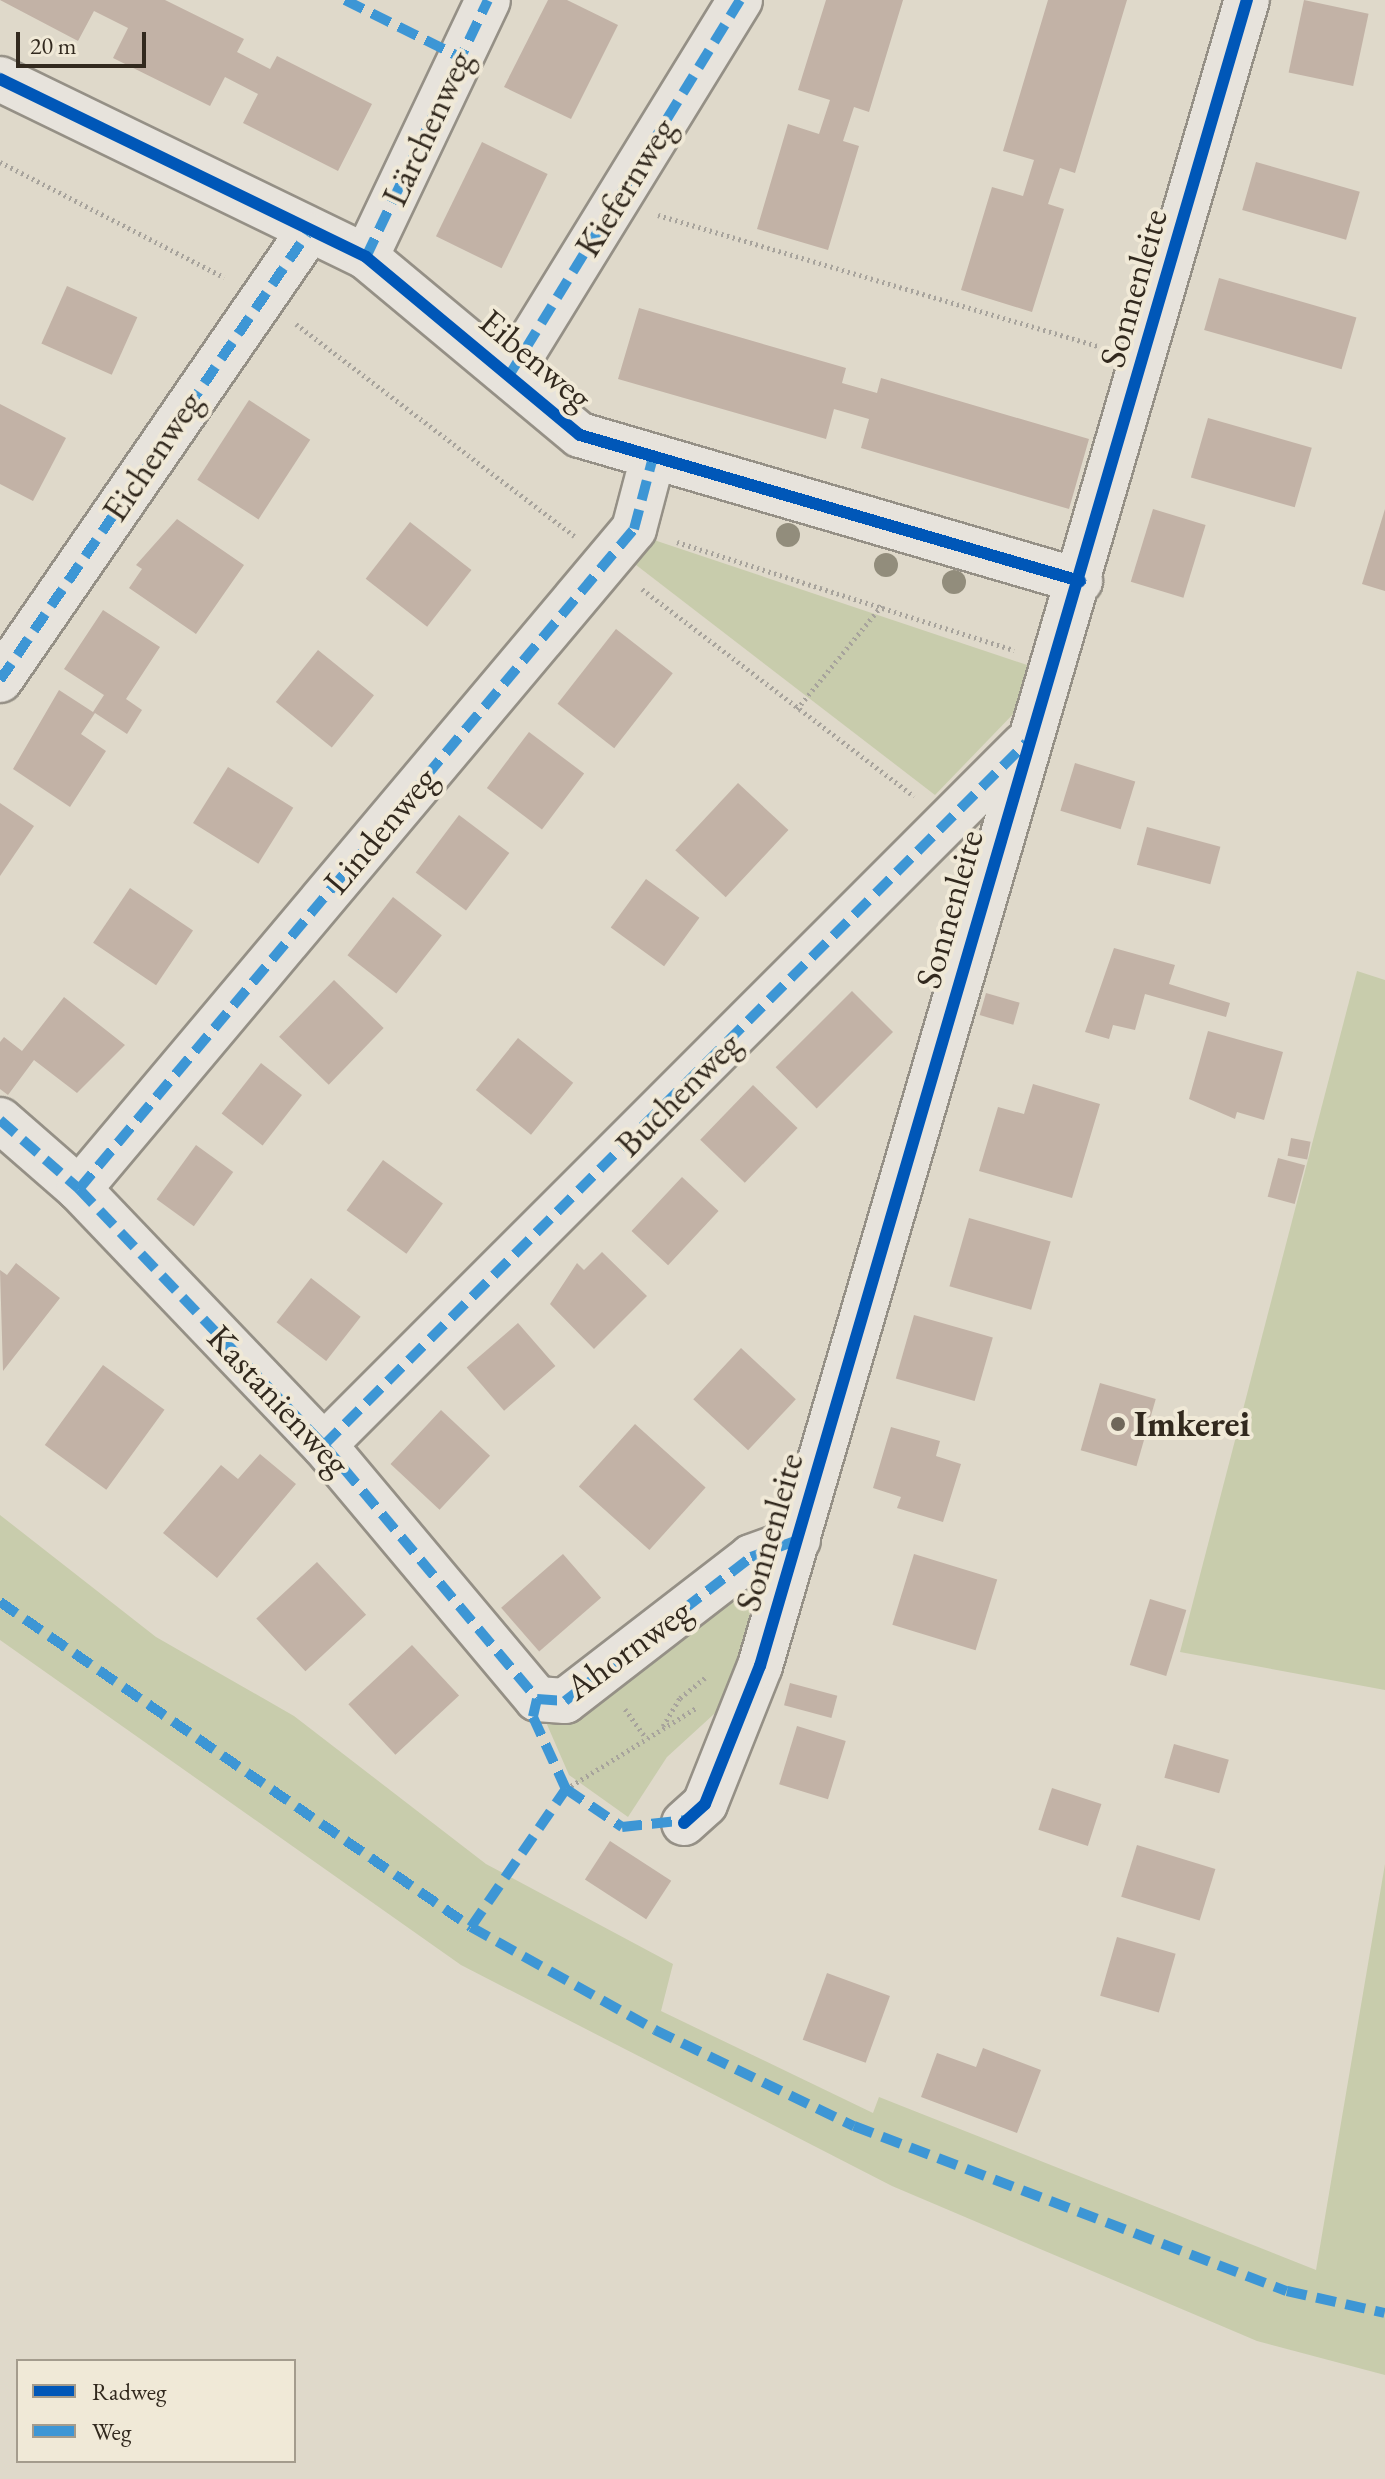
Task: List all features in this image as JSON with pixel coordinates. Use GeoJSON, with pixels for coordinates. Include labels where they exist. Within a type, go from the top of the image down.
{"type":"FeatureCollection","features":[{"type":"Feature","properties":{"kind":"street","name":"Lärchenweg"},"geometry":{"type":"LineString","coordinates":[[366,257],[488,0]]}},
{"type":"Feature","properties":{"kind":"street","name":"Kiefernweg"},"geometry":{"type":"LineString","coordinates":[[510,374],[740,0]]}},
{"type":"Feature","properties":{"kind":"street","name":"Sonnenleite"},"geometry":{"type":"LineString","coordinates":[[684,1823],[705,1804],[798,1540],[1247,0]]}},
{"type":"Feature","properties":{"kind":"street","name":"Eibenweg"},"geometry":{"type":"LineString","coordinates":[[0,79],[307,234],[366,257],[580,435],[1080,581]]}},
{"type":"Feature","properties":{"kind":"street","name":"Eichenweg"},"geometry":{"type":"LineString","coordinates":[[0,680],[260,296],[307,234]]}},
{"type":"Feature","properties":{"kind":"street","name":"Lindenweg"},"geometry":{"type":"LineString","coordinates":[[79,1189],[620,545],[653,457]]}},
{"type":"Feature","properties":{"kind":"street","name":"Buchenweg"},"geometry":{"type":"LineString","coordinates":[[324,1445],[950,823],[1029,740]]}},
{"type":"Feature","properties":{"kind":"street","name":"Kastanienweg"},"geometry":{"type":"LineString","coordinates":[[0,1120],[79,1189],[324,1445],[537,1699]]}},
{"type":"Feature","properties":{"kind":"street","name":"Ahornweg"},"geometry":{"type":"LineString","coordinates":[[537,1699],[565,1701],[751,1557],[798,1540]]}},
{"type":"Feature","properties":{"kind":"path"},"geometry":{"type":"LineString","coordinates":[[0,162],[260,296],[620,545],[797,709],[950,823]]}},
{"type":"Feature","properties":{"kind":"path"},"geometry":{"type":"LineString","coordinates":[[616,202],[1144,360]]}},
{"type":"Feature","properties":{"kind":"path"},"geometry":{"type":"LineString","coordinates":[[620,545],[882,605],[1053,663]]}},
{"type":"Feature","properties":{"kind":"path"},"geometry":{"type":"LineString","coordinates":[[797,709],[882,605]]}},
{"type":"Feature","properties":{"kind":"path"},"geometry":{"type":"LineString","coordinates":[[566,1789],[750,1673]]}},
{"type":"Feature","properties":{"kind":"path"},"geometry":{"type":"LineString","coordinates":[[663,1727],[680,1698],[709,1675],[750,1673]]}},
{"type":"Feature","properties":{"kind":"green space"},"geometry":{"type":"Polygon","coordinates":[[[645,537],[1030,666],[1019,708],[935,795],[627,558],[645,537]]]}},
{"type":"Feature","properties":{"kind":"green space"},"geometry":{"type":"Polygon","coordinates":[[[1357,971],[1385,980],[1385,1690],[1180,1652],[1357,971]]]}},
{"type":"Feature","properties":{"kind":"green space"},"geometry":{"type":"Polygon","coordinates":[[[0,1515],[156,1637],[294,1716],[486,1864],[673,1964],[661,2011],[873,2113],[879,2097],[1316,2270],[1385,1864],[1385,2375],[1257,2341],[892,2186],[461,1965],[0,1640],[0,1515]]]}},
{"type":"Feature","properties":{"kind":"green space"},"geometry":{"type":"Polygon","coordinates":[[[749,1581],[757,1598],[725,1704],[667,1757],[628,1817],[569,1775],[542,1713],[749,1581]]]}},
{"type":"Feature","properties":{"kind":"building"},"geometry":{"type":"Polygon","coordinates":[[[0,0],[165,0],[244,39],[237,52],[270,69],[277,56],[372,104],[338,171],[243,123],[258,94],[225,77],[210,106],[113,58],[128,28],[94,11],[78,41],[0,0]]]}},
{"type":"Feature","properties":{"kind":"building"},"geometry":{"type":"Polygon","coordinates":[[[548,0],[567,0],[618,25],[571,119],[504,87],[548,0]]]}},
{"type":"Feature","properties":{"kind":"building"},"geometry":{"type":"Polygon","coordinates":[[[826,0],[903,0],[869,112],[854,107],[843,141],[859,146],[828,250],[757,229],[788,124],[819,134],[830,100],[798,90],[826,0]]]}},
{"type":"Feature","properties":{"kind":"building"},"geometry":{"type":"Polygon","coordinates":[[[1048,0],[1127,0],[1075,173],[1060,168],[1048,204],[1064,209],[1032,312],[961,290],[992,187],[1023,196],[1034,160],[1003,151],[1048,0]]]}},
{"type":"Feature","properties":{"kind":"building"},"geometry":{"type":"Polygon","coordinates":[[[1304,0],[1369,14],[1353,86],[1289,72],[1304,0]]]}},
{"type":"Feature","properties":{"kind":"building"},"geometry":{"type":"Polygon","coordinates":[[[482,142],[548,174],[502,268],[436,236],[482,142]]]}},
{"type":"Feature","properties":{"kind":"building"},"geometry":{"type":"Polygon","coordinates":[[[1256,162],[1360,192],[1346,240],[1242,210],[1256,162]]]}},
{"type":"Feature","properties":{"kind":"building"},"geometry":{"type":"Polygon","coordinates":[[[1219,278],[1356,317],[1342,369],[1204,330],[1219,278]]]}},
{"type":"Feature","properties":{"kind":"building"},"geometry":{"type":"Polygon","coordinates":[[[67,286],[137,317],[112,375],[41,344],[67,286]]]}},
{"type":"Feature","properties":{"kind":"building"},"geometry":{"type":"Polygon","coordinates":[[[639,308],[846,368],[842,383],[877,393],[881,378],[1089,439],[1069,509],[861,448],[869,419],[834,409],[826,439],[618,379],[639,308]]]}},
{"type":"Feature","properties":{"kind":"building"},"geometry":{"type":"Polygon","coordinates":[[[249,400],[310,440],[258,519],[197,480],[249,400]]]}},
{"type":"Feature","properties":{"kind":"building"},"geometry":{"type":"Polygon","coordinates":[[[0,404],[66,438],[33,501],[0,484],[0,404]]]}},
{"type":"Feature","properties":{"kind":"building"},"geometry":{"type":"Polygon","coordinates":[[[1208,418],[1312,448],[1295,507],[1191,478],[1208,418]]]}},
{"type":"Feature","properties":{"kind":"building"},"geometry":{"type":"Polygon","coordinates":[[[1153,509],[1206,525],[1183,598],[1131,582],[1153,509]]]}},
{"type":"Feature","properties":{"kind":"building"},"geometry":{"type":"Polygon","coordinates":[[[1385,509],[1385,591],[1362,584],[1385,509]]]}},
{"type":"Feature","properties":{"kind":"building"},"geometry":{"type":"Polygon","coordinates":[[[177,519],[244,565],[196,634],[129,588],[142,569],[136,565],[177,519]]]}},
{"type":"Feature","properties":{"kind":"building"},"geometry":{"type":"Polygon","coordinates":[[[410,522],[471,570],[427,627],[366,579],[410,522]]]}},
{"type":"Feature","properties":{"kind":"building"},"geometry":{"type":"Polygon","coordinates":[[[103,610],[160,647],[126,699],[142,710],[127,734],[95,713],[81,734],[106,751],[70,807],[13,769],[59,690],[93,712],[104,695],[64,669],[103,610]]]}},
{"type":"Feature","properties":{"kind":"building"},"geometry":{"type":"Polygon","coordinates":[[[616,629],[673,673],[614,748],[558,704],[616,629]]]}},
{"type":"Feature","properties":{"kind":"building"},"geometry":{"type":"Polygon","coordinates":[[[318,650],[374,695],[332,747],[276,702],[318,650]]]}},
{"type":"Feature","properties":{"kind":"building"},"geometry":{"type":"Polygon","coordinates":[[[529,732],[584,774],[542,829],[487,788],[529,732]]]}},
{"type":"Feature","properties":{"kind":"building"},"geometry":{"type":"Polygon","coordinates":[[[1075,763],[1135,781],[1121,829],[1060,811],[1075,763]]]}},
{"type":"Feature","properties":{"kind":"building"},"geometry":{"type":"Polygon","coordinates":[[[228,767],[293,808],[258,864],[193,823],[228,767]]]}},
{"type":"Feature","properties":{"kind":"building"},"geometry":{"type":"Polygon","coordinates":[[[738,783],[788,830],[726,897],[675,850],[738,783]]]}},
{"type":"Feature","properties":{"kind":"building"},"geometry":{"type":"Polygon","coordinates":[[[0,803],[34,826],[0,876],[0,803]]]}},
{"type":"Feature","properties":{"kind":"building"},"geometry":{"type":"Polygon","coordinates":[[[459,815],[509,853],[466,910],[416,873],[459,815]]]}},
{"type":"Feature","properties":{"kind":"building"},"geometry":{"type":"Polygon","coordinates":[[[1147,827],[1220,847],[1210,884],[1137,865],[1147,827]]]}},
{"type":"Feature","properties":{"kind":"building"},"geometry":{"type":"Polygon","coordinates":[[[646,879],[699,918],[664,966],[611,928],[646,879]]]}},
{"type":"Feature","properties":{"kind":"building"},"geometry":{"type":"Polygon","coordinates":[[[130,888],[193,930],[156,985],[93,943],[130,888]]]}},
{"type":"Feature","properties":{"kind":"building"},"geometry":{"type":"Polygon","coordinates":[[[393,897],[442,935],[396,993],[347,955],[393,897]]]}},
{"type":"Feature","properties":{"kind":"building"},"geometry":{"type":"Polygon","coordinates":[[[1114,948],[1175,965],[1169,984],[1230,1003],[1226,1017],[1145,994],[1135,1030],[1113,1025],[1109,1039],[1085,1032],[1114,948]]]}},
{"type":"Feature","properties":{"kind":"building"},"geometry":{"type":"Polygon","coordinates":[[[334,980],[384,1028],[329,1085],[279,1037],[334,980]]]}},
{"type":"Feature","properties":{"kind":"building"},"geometry":{"type":"Polygon","coordinates":[[[852,991],[893,1032],[817,1108],[776,1067],[852,991]]]}},
{"type":"Feature","properties":{"kind":"building"},"geometry":{"type":"Polygon","coordinates":[[[986,993],[1020,1003],[1013,1025],[980,1015],[986,993]]]}},
{"type":"Feature","properties":{"kind":"building"},"geometry":{"type":"Polygon","coordinates":[[[64,997],[125,1045],[77,1093],[34,1060],[8,1095],[0,1089],[0,1042],[4,1037],[22,1051],[64,997]]]}},
{"type":"Feature","properties":{"kind":"building"},"geometry":{"type":"Polygon","coordinates":[[[1208,1031],[1283,1052],[1264,1120],[1237,1112],[1235,1119],[1189,1099],[1208,1031]]]}},
{"type":"Feature","properties":{"kind":"building"},"geometry":{"type":"Polygon","coordinates":[[[518,1038],[573,1083],[531,1135],[476,1090],[518,1038]]]}},
{"type":"Feature","properties":{"kind":"building"},"geometry":{"type":"Polygon","coordinates":[[[261,1063],[302,1095],[263,1145],[222,1113],[261,1063]]]}},
{"type":"Feature","properties":{"kind":"building"},"geometry":{"type":"Polygon","coordinates":[[[1033,1084],[1100,1104],[1072,1198],[979,1171],[998,1107],[1024,1114],[1033,1084]]]}},
{"type":"Feature","properties":{"kind":"building"},"geometry":{"type":"Polygon","coordinates":[[[753,1085],[798,1128],[745,1183],[700,1140],[753,1085]]]}},
{"type":"Feature","properties":{"kind":"building"},"geometry":{"type":"Polygon","coordinates":[[[1291,1138],[1311,1142],[1307,1159],[1288,1156],[1291,1138]]]}},
{"type":"Feature","properties":{"kind":"building"},"geometry":{"type":"Polygon","coordinates":[[[196,1145],[233,1172],[194,1226],[157,1199],[196,1145]]]}},
{"type":"Feature","properties":{"kind":"building"},"geometry":{"type":"Polygon","coordinates":[[[1278,1158],[1305,1165],[1295,1204],[1268,1197],[1278,1158]]]}},
{"type":"Feature","properties":{"kind":"building"},"geometry":{"type":"Polygon","coordinates":[[[383,1160],[443,1203],[406,1254],[347,1210],[383,1160]]]}},
{"type":"Feature","properties":{"kind":"building"},"geometry":{"type":"Polygon","coordinates":[[[682,1177],[719,1211],[668,1265],[632,1231],[682,1177]]]}},
{"type":"Feature","properties":{"kind":"building"},"geometry":{"type":"Polygon","coordinates":[[[969,1218],[1051,1241],[1031,1310],[949,1286],[969,1218]]]}},
{"type":"Feature","properties":{"kind":"building"},"geometry":{"type":"Polygon","coordinates":[[[602,1252],[647,1296],[594,1349],[550,1304],[577,1263],[584,1270],[602,1252]]]}},
{"type":"Feature","properties":{"kind":"building"},"geometry":{"type":"Polygon","coordinates":[[[16,1263],[60,1298],[3,1371],[0,1270],[7,1275],[16,1263]]]}},
{"type":"Feature","properties":{"kind":"building"},"geometry":{"type":"Polygon","coordinates":[[[311,1278],[361,1317],[326,1361],[277,1322],[311,1278]]]}},
{"type":"Feature","properties":{"kind":"building"},"geometry":{"type":"Polygon","coordinates":[[[914,1315],[993,1338],[975,1401],[896,1378],[914,1315]]]}},
{"type":"Feature","properties":{"kind":"building"},"geometry":{"type":"Polygon","coordinates":[[[518,1323],[555,1366],[504,1411],[467,1368],[518,1323]]]}},
{"type":"Feature","properties":{"kind":"building"},"geometry":{"type":"Polygon","coordinates":[[[741,1348],[796,1399],[748,1450],[693,1399],[741,1348]]]}},
{"type":"Feature","properties":{"kind":"building"},"geometry":{"type":"Polygon","coordinates":[[[103,1365],[164,1410],[106,1490],[45,1445],[103,1365]]]}},
{"type":"Feature","properties":{"kind":"building","name":"Imkerei"},"geometry":{"type":"Polygon","coordinates":[[[1100,1383],[1156,1399],[1136,1466],[1081,1450],[1100,1383]]]}},
{"type":"Feature","properties":{"kind":"building"},"geometry":{"type":"Polygon","coordinates":[[[441,1410],[490,1456],[440,1510],[391,1464],[441,1410]]]}},
{"type":"Feature","properties":{"kind":"building"},"geometry":{"type":"Polygon","coordinates":[[[635,1424],[706,1488],[649,1550],[579,1486],[635,1424]]]}},
{"type":"Feature","properties":{"kind":"building"},"geometry":{"type":"Polygon","coordinates":[[[891,1427],[940,1441],[936,1456],[961,1464],[943,1522],[897,1508],[901,1497],[873,1488],[891,1427]]]}},
{"type":"Feature","properties":{"kind":"building"},"geometry":{"type":"Polygon","coordinates":[[[260,1454],[296,1484],[217,1578],[163,1533],[221,1465],[238,1479],[260,1454]]]}},
{"type":"Feature","properties":{"kind":"building"},"geometry":{"type":"Polygon","coordinates":[[[563,1554],[601,1598],[539,1652],[501,1608],[563,1554]]]}},
{"type":"Feature","properties":{"kind":"building"},"geometry":{"type":"Polygon","coordinates":[[[914,1554],[997,1579],[976,1650],[892,1625],[914,1554]]]}},
{"type":"Feature","properties":{"kind":"building"},"geometry":{"type":"Polygon","coordinates":[[[317,1562],[366,1615],[305,1671],[256,1619],[317,1562]]]}},
{"type":"Feature","properties":{"kind":"building"},"geometry":{"type":"Polygon","coordinates":[[[1150,1599],[1186,1610],[1166,1676],[1130,1665],[1150,1599]]]}},
{"type":"Feature","properties":{"kind":"building"},"geometry":{"type":"Polygon","coordinates":[[[412,1645],[459,1695],[395,1755],[348,1704],[412,1645]]]}},
{"type":"Feature","properties":{"kind":"building"},"geometry":{"type":"Polygon","coordinates":[[[790,1683],[837,1696],[831,1718],[784,1705],[790,1683]]]}},
{"type":"Feature","properties":{"kind":"building"},"geometry":{"type":"Polygon","coordinates":[[[797,1726],[846,1741],[828,1799],[779,1784],[797,1726]]]}},
{"type":"Feature","properties":{"kind":"building"},"geometry":{"type":"Polygon","coordinates":[[[1174,1744],[1229,1760],[1219,1793],[1164,1778],[1174,1744]]]}},
{"type":"Feature","properties":{"kind":"building"},"geometry":{"type":"Polygon","coordinates":[[[1052,1788],[1101,1804],[1088,1846],[1038,1830],[1052,1788]]]}},
{"type":"Feature","properties":{"kind":"building"},"geometry":{"type":"Polygon","coordinates":[[[610,1841],[671,1881],[646,1919],[585,1880],[610,1841]]]}},
{"type":"Feature","properties":{"kind":"building"},"geometry":{"type":"Polygon","coordinates":[[[1137,1845],[1215,1869],[1200,1921],[1121,1897],[1137,1845]]]}},
{"type":"Feature","properties":{"kind":"building"},"geometry":{"type":"Polygon","coordinates":[[[1117,1937],[1176,1954],[1159,2012],[1100,1996],[1117,1937]]]}},
{"type":"Feature","properties":{"kind":"building"},"geometry":{"type":"Polygon","coordinates":[[[827,1973],[890,1996],[866,2063],[803,2040],[827,1973]]]}},
{"type":"Feature","properties":{"kind":"building"},"geometry":{"type":"Polygon","coordinates":[[[983,2048],[1041,2070],[1017,2133],[921,2097],[937,2053],[976,2067],[983,2048]]]}},
{"type":"Feature","properties":{"kind":"marked path"},"geometry":{"type":"LineString","coordinates":[[345,0],[460,57]]}},
{"type":"Feature","properties":{"kind":"marked path"},"geometry":{"type":"LineString","coordinates":[[366,257],[488,0]]}},
{"type":"Feature","properties":{"kind":"marked path"},"geometry":{"type":"LineString","coordinates":[[510,374],[740,0]]}},
{"type":"Feature","properties":{"kind":"marked path"},"geometry":{"type":"LineString","coordinates":[[0,680],[307,234]]}},
{"type":"Feature","properties":{"kind":"marked path"},"geometry":{"type":"LineString","coordinates":[[79,1189],[634,529],[653,457]]}},
{"type":"Feature","properties":{"kind":"marked path"},"geometry":{"type":"LineString","coordinates":[[324,1445],[1026,743]]}},
{"type":"Feature","properties":{"kind":"marked path"},"geometry":{"type":"LineString","coordinates":[[0,1120],[79,1189],[324,1445],[537,1699],[565,1701],[751,1557],[798,1540]]}},
{"type":"Feature","properties":{"kind":"marked path"},"geometry":{"type":"LineString","coordinates":[[0,1602],[471,1927],[655,2030],[854,2126],[1287,2291],[1385,2313]]}},
{"type":"Feature","properties":{"kind":"marked path"},"geometry":{"type":"LineString","coordinates":[[537,1699],[533,1717],[566,1789],[622,1827],[687,1820]]}},
{"type":"Feature","properties":{"kind":"marked path"},"geometry":{"type":"LineString","coordinates":[[471,1927],[566,1789]]}},
{"type":"Feature","properties":{"kind":"cycle path"},"geometry":{"type":"LineString","coordinates":[[684,1823],[705,1804],[760,1666],[1247,0]]}},
{"type":"Feature","properties":{"kind":"cycle path"},"geometry":{"type":"LineString","coordinates":[[0,79],[366,257],[580,435],[1080,581]]}},
{"type":"Feature","properties":{"kind":"place","name":"Imkerei"},"geometry":{"type":"Point","coordinates":[1118,1424]}}]}
